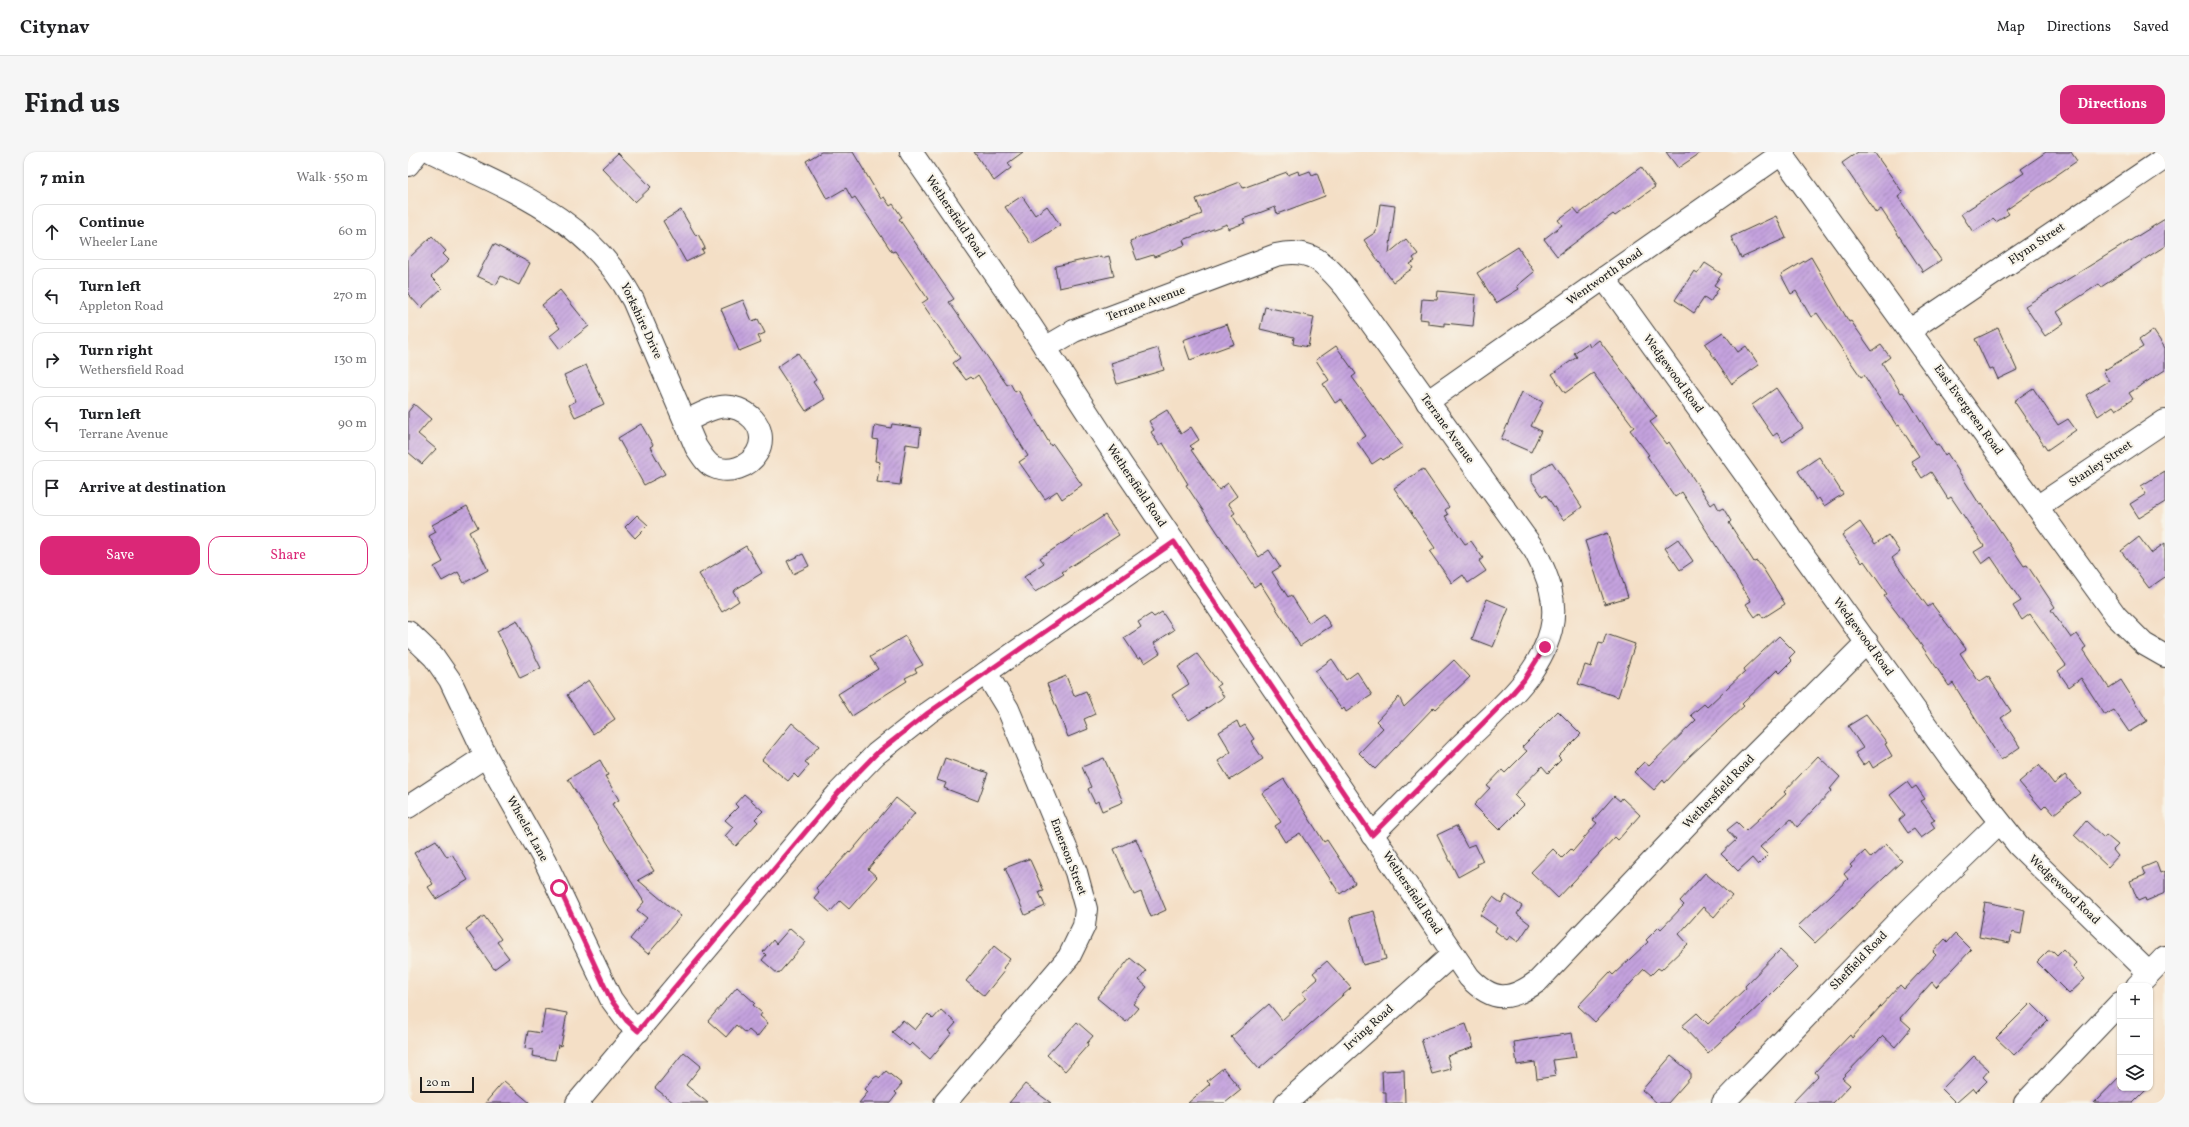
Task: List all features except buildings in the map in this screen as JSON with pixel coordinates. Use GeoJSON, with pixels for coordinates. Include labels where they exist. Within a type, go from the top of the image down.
{"type":"FeatureCollection","features":[{"type":"Feature","properties":{"kind":"street"},"geometry":{"type":"LineString","coordinates":[[408,165],[418,152]]}},
{"type":"Feature","properties":{"kind":"street","name":"Yorkshire Drive"},"geometry":{"type":"LineString","coordinates":[[432,152],[540,205],[578,232],[594,246],[623,281],[633,300],[686,421]]}},
{"type":"Feature","properties":{"kind":"street","name":"Wethersfield Road"},"geometry":{"type":"LineString","coordinates":[[911,152],[1045,348],[1174,542],[1469,978],[1487,993],[1507,997],[1518,994],[1538,981],[1742,768],[1867,642]]}},
{"type":"Feature","properties":{"kind":"street","name":"Wentworth Road"},"geometry":{"type":"LineString","coordinates":[[1427,402],[1782,153]]}},
{"type":"Feature","properties":{"kind":"street","name":"East Evergreen Road"},"geometry":{"type":"LineString","coordinates":[[1782,153],[2116,616],[2144,644],[2165,656]]}},
{"type":"Feature","properties":{"kind":"street","name":"Flynn Street"},"geometry":{"type":"LineString","coordinates":[[1910,330],[2165,158]]}},
{"type":"Feature","properties":{"kind":"street","name":"Terrane Avenue"},"geometry":{"type":"LineString","coordinates":[[1045,348],[1092,324],[1261,261],[1289,252],[1302,253],[1314,257],[1335,274],[1535,552],[1549,582],[1553,598],[1551,630],[1545,647],[1524,680],[1372,835]]}},
{"type":"Feature","properties":{"kind":"street","name":"Wedgewood Road"},"geometry":{"type":"LineString","coordinates":[[1604,278],[1954,764],[1999,822],[2143,979]]}},
{"type":"Feature","properties":{"kind":"street","name":"Stanley Street"},"geometry":{"type":"LineString","coordinates":[[2037,507],[2165,421]]}},
{"type":"Feature","properties":{"kind":"street"},"geometry":{"type":"LineString","coordinates":[[577,1103],[858,772],[901,734],[1174,542]]}},
{"type":"Feature","properties":{"kind":"street","name":"Wheeler Lane"},"geometry":{"type":"LineString","coordinates":[[408,632],[434,657],[443,669],[486,756],[545,861],[611,1000],[627,1021],[638,1031]]}},
{"type":"Feature","properties":{"kind":"street","name":"Emerson Street"},"geometry":{"type":"LineString","coordinates":[[945,1103],[1069,957],[1078,941],[1085,920],[1086,909],[1076,872],[1008,709],[986,673]]}},
{"type":"Feature","properties":{"kind":"street"},"geometry":{"type":"LineString","coordinates":[[408,807],[486,756]]}},
{"type":"Feature","properties":{"kind":"street","name":"Sheffield Road"},"geometry":{"type":"LineString","coordinates":[[1723,1103],[1906,912],[1999,822]]}},
{"type":"Feature","properties":{"kind":"street","name":"Irving Road"},"geometry":{"type":"LineString","coordinates":[[1300,1098],[1453,954]]}},
{"type":"Feature","properties":{"kind":"street"},"geometry":{"type":"LineString","coordinates":[[2143,979],[2165,956]]}},
{"type":"Feature","properties":{"kind":"street"},"geometry":{"type":"LineString","coordinates":[[2025,1103],[2117,1007]]}},
{"type":"Feature","properties":{"kind":"route"},"geometry":{"type":"LineString","coordinates":[[559,888],[611,1000],[627,1021],[638,1031],[839,792],[876,754],[928,713],[1174,542],[1372,835],[1510,696],[1524,680],[1545,647]]}}]}
